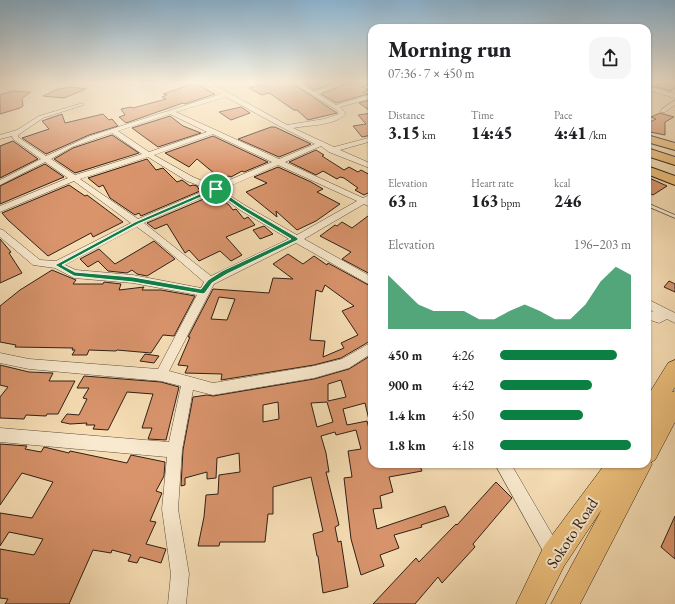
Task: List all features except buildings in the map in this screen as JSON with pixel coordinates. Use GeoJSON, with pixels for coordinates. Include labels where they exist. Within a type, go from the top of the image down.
{"type":"FeatureCollection","features":[{"type":"Feature","properties":{"kind":"highway"},"geometry":{"type":"LineString","coordinates":[[651,139],[675,147]]}},
{"type":"Feature","properties":{"kind":"highway"},"geometry":{"type":"LineString","coordinates":[[651,153],[675,162]]}},
{"type":"Feature","properties":{"kind":"highway"},"geometry":{"type":"LineString","coordinates":[[651,161],[675,170]]}},
{"type":"Feature","properties":{"kind":"highway"},"geometry":{"type":"LineString","coordinates":[[651,172],[675,182]]}},
{"type":"Feature","properties":{"kind":"main road"},"geometry":{"type":"LineString","coordinates":[[651,409],[675,369]]}},
{"type":"Feature","properties":{"kind":"main road"},"geometry":{"type":"LineString","coordinates":[[651,445],[675,401]]}},
{"type":"Feature","properties":{"kind":"main road","name":"Sokoto Road"},"geometry":{"type":"LineString","coordinates":[[530,604],[554,556],[616,468]]}},
{"type":"Feature","properties":{"kind":"main road"},"geometry":{"type":"LineString","coordinates":[[565,604],[638,468]]}},
{"type":"Feature","properties":{"kind":"street"},"geometry":{"type":"LineString","coordinates":[[60,111],[41,118],[20,130],[15,134],[14,138],[72,179],[99,195],[162,241],[210,281]]}},
{"type":"Feature","properties":{"kind":"street"},"geometry":{"type":"LineString","coordinates":[[255,111],[332,150],[368,165]]}},
{"type":"Feature","properties":{"kind":"street"},"geometry":{"type":"LineString","coordinates":[[285,127],[340,116],[343,112],[342,111]]}},
{"type":"Feature","properties":{"kind":"street"},"geometry":{"type":"LineString","coordinates":[[0,184],[70,146],[112,130],[170,112],[368,203]]}},
{"type":"Feature","properties":{"kind":"street"},"geometry":{"type":"LineString","coordinates":[[0,137],[20,130]]}},
{"type":"Feature","properties":{"kind":"street"},"geometry":{"type":"LineString","coordinates":[[112,130],[190,179],[216,189],[243,208],[368,280]]}},
{"type":"Feature","properties":{"kind":"street"},"geometry":{"type":"LineString","coordinates":[[0,210],[72,179],[212,132]]}},
{"type":"Feature","properties":{"kind":"street"},"geometry":{"type":"LineString","coordinates":[[332,150],[368,140]]}},
{"type":"Feature","properties":{"kind":"street"},"geometry":{"type":"LineString","coordinates":[[58,265],[137,223],[320,144]]}},
{"type":"Feature","properties":{"kind":"street"},"geometry":{"type":"LineString","coordinates":[[161,375],[210,281],[368,203]]}},
{"type":"Feature","properties":{"kind":"street"},"geometry":{"type":"LineString","coordinates":[[0,232],[37,263],[58,265],[74,274],[133,279],[203,292]]}},
{"type":"Feature","properties":{"kind":"street"},"geometry":{"type":"LineString","coordinates":[[651,305],[671,316]]}},
{"type":"Feature","properties":{"kind":"street"},"geometry":{"type":"LineString","coordinates":[[651,315],[659,318],[671,316]]}},
{"type":"Feature","properties":{"kind":"street"},"geometry":{"type":"LineString","coordinates":[[0,358],[29,364],[161,375],[213,389],[314,372],[345,364],[368,350]]}},
{"type":"Feature","properties":{"kind":"street"},"geometry":{"type":"LineString","coordinates":[[177,604],[180,574],[176,560],[170,509],[175,450],[188,382]]}},
{"type":"Feature","properties":{"kind":"street"},"geometry":{"type":"LineString","coordinates":[[0,435],[175,450]]}},
{"type":"Feature","properties":{"kind":"street"},"geometry":{"type":"LineString","coordinates":[[505,468],[554,556]]}},
{"type":"Feature","properties":{"kind":"lane"},"geometry":{"type":"LineString","coordinates":[[651,206],[675,217]]}},
{"type":"Feature","properties":{"kind":"route"},"geometry":{"type":"LineString","coordinates":[[216,189],[243,208],[296,239],[224,273],[210,281],[203,292],[133,279],[74,274],[58,265],[137,223],[216,189]]}}]}
